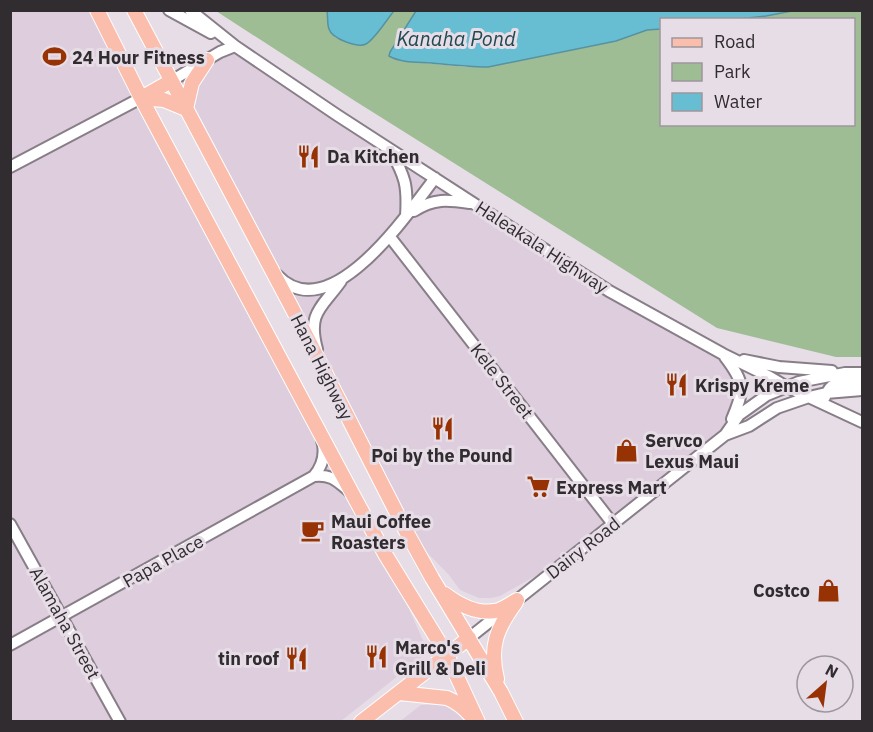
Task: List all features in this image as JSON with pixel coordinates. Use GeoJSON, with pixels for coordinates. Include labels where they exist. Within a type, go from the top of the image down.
{"type":"FeatureCollection","features":[{"type":"Feature","properties":{"kind":"main road","name":"Hana Highway"},"geometry":{"type":"LineString","coordinates":[[97,10],[141,98],[385,554],[447,655],[476,722]]}},
{"type":"Feature","properties":{"kind":"main road","name":"Hana Highway"},"geometry":{"type":"LineString","coordinates":[[134,10],[271,268],[406,531],[501,692],[516,722]]}},
{"type":"Feature","properties":{"kind":"main road"},"geometry":{"type":"LineString","coordinates":[[141,98],[164,100],[186,110],[192,83],[207,60]]}},
{"type":"Feature","properties":{"kind":"main road"},"geometry":{"type":"LineString","coordinates":[[141,98],[171,81]]}},
{"type":"Feature","properties":{"kind":"main road"},"geometry":{"type":"LineString","coordinates":[[432,578],[447,596],[459,604],[474,609],[497,611],[517,600]]}},
{"type":"Feature","properties":{"kind":"main road"},"geometry":{"type":"LineString","coordinates":[[501,692],[493,662],[494,643],[504,619],[517,600]]}},
{"type":"Feature","properties":{"kind":"main road"},"geometry":{"type":"LineString","coordinates":[[360,722],[469,638]]}},
{"type":"Feature","properties":{"kind":"main road"},"geometry":{"type":"LineString","coordinates":[[399,693],[447,698],[462,706],[476,722]]}},
{"type":"Feature","properties":{"kind":"street","name":"Haleakala Highway"},"geometry":{"type":"LineString","coordinates":[[169,10],[235,46],[609,291],[787,387],[809,396],[825,398],[862,422]]}},
{"type":"Feature","properties":{"kind":"street","name":"Haleakala Highway"},"geometry":{"type":"LineString","coordinates":[[190,10],[235,46]]}},
{"type":"Feature","properties":{"kind":"street"},"geometry":{"type":"LineString","coordinates":[[171,81],[220,52],[235,46]]}},
{"type":"Feature","properties":{"kind":"street"},"geometry":{"type":"LineString","coordinates":[[10,167],[141,98]]}},
{"type":"Feature","properties":{"kind":"street"},"geometry":{"type":"LineString","coordinates":[[389,148],[406,185],[408,196],[406,216]]}},
{"type":"Feature","properties":{"kind":"street"},"geometry":{"type":"LineString","coordinates":[[320,362],[315,342],[314,319],[321,306],[343,278],[370,257],[390,237],[435,178]]}},
{"type":"Feature","properties":{"kind":"street"},"geometry":{"type":"LineString","coordinates":[[406,216],[434,201],[448,200],[476,204]]}},
{"type":"Feature","properties":{"kind":"street","name":"Kele Street"},"geometry":{"type":"LineString","coordinates":[[390,237],[614,524]]}},
{"type":"Feature","properties":{"kind":"street"},"geometry":{"type":"LineString","coordinates":[[271,268],[288,285],[302,290],[320,288],[343,278]]}},
{"type":"Feature","properties":{"kind":"street"},"geometry":{"type":"LineString","coordinates":[[723,354],[779,367],[862,373]]}},
{"type":"Feature","properties":{"kind":"street"},"geometry":{"type":"LineString","coordinates":[[723,354],[737,374],[741,391],[739,402],[725,435]]}},
{"type":"Feature","properties":{"kind":"street","name":"Dairy Road"},"geometry":{"type":"LineString","coordinates":[[469,638],[725,435],[739,415],[767,395],[799,382],[845,373]]}},
{"type":"Feature","properties":{"kind":"street"},"geometry":{"type":"LineString","coordinates":[[825,398],[830,386],[835,383],[862,382]]}},
{"type":"Feature","properties":{"kind":"street"},"geometry":{"type":"LineString","coordinates":[[825,398],[862,390]]}},
{"type":"Feature","properties":{"kind":"street","name":"Dairy Road"},"geometry":{"type":"LineString","coordinates":[[725,435],[749,426],[777,408],[809,396]]}},
{"type":"Feature","properties":{"kind":"street"},"geometry":{"type":"LineString","coordinates":[[314,476],[324,456],[320,434]]}},
{"type":"Feature","properties":{"kind":"street"},"geometry":{"type":"LineString","coordinates":[[314,476],[324,475],[333,478],[352,493]]}},
{"type":"Feature","properties":{"kind":"street","name":"Papa Place"},"geometry":{"type":"LineString","coordinates":[[10,645],[314,476]]}},
{"type":"Feature","properties":{"kind":"street","name":"Alamaha Street"},"geometry":{"type":"LineString","coordinates":[[10,524],[120,722]]}},
{"type":"Feature","properties":{"kind":"shaded area"},"geometry":{"type":"Polygon","coordinates":[[[10,11],[97,11],[385,554],[428,652],[341,721],[11,721],[10,11]]]}},
{"type":"Feature","properties":{"kind":"shaded area"},"geometry":{"type":"Polygon","coordinates":[[[235,46],[506,223],[723,354],[740,382],[725,435],[579,551],[500,596],[479,598],[460,590],[449,575],[406,531],[171,81],[235,46]]]}},
{"type":"Feature","properties":{"kind":"shaded area"},"geometry":{"type":"Polygon","coordinates":[[[445,704],[474,722],[399,722],[421,705],[445,704]]]}},
{"type":"Feature","properties":{"kind":"green space"},"geometry":{"type":"Polygon","coordinates":[[[216,11],[327,11],[329,29],[336,38],[359,45],[371,40],[394,11],[416,11],[390,52],[390,56],[404,61],[467,67],[488,67],[616,41],[647,30],[660,29],[660,126],[855,126],[855,18],[747,18],[792,11],[862,11],[862,357],[836,357],[717,328],[216,11]]]}},
{"type":"Feature","properties":{"kind":"water","name":"Kanaha Pond"},"geometry":{"type":"Polygon","coordinates":[[[327,10],[394,11],[373,38],[366,44],[357,45],[346,42],[331,33],[328,27],[327,10]]]}},
{"type":"Feature","properties":{"kind":"water","name":"Kanaha Pond"},"geometry":{"type":"Polygon","coordinates":[[[416,10],[792,11],[747,18],[660,18],[660,29],[647,30],[616,41],[488,67],[410,62],[389,56],[416,10]]]}},
{"type":"Feature","properties":{"kind":"place","name":"24 Hour Fitness"},"geometry":{"type":"Point","coordinates":[54,57]}},
{"type":"Feature","properties":{"kind":"place","name":"Da Kitchen"},"geometry":{"type":"Point","coordinates":[309,156]}},
{"type":"Feature","properties":{"kind":"place","name":"Krispy Kreme"},"geometry":{"type":"Point","coordinates":[677,385]}},
{"type":"Feature","properties":{"kind":"place","name":"Poi by the Pound"},"geometry":{"type":"Point","coordinates":[442,429]}},
{"type":"Feature","properties":{"kind":"place","name":"Servco Lexus Maui"},"geometry":{"type":"Point","coordinates":[627,450]}},
{"type":"Feature","properties":{"kind":"place","name":"Express Mart"},"geometry":{"type":"Point","coordinates":[538,487]}},
{"type":"Feature","properties":{"kind":"place","name":"Maui Coffee Roasters"},"geometry":{"type":"Point","coordinates":[313,531]}},
{"type":"Feature","properties":{"kind":"place","name":"Costco"},"geometry":{"type":"Point","coordinates":[828,590]}},
{"type":"Feature","properties":{"kind":"place","name":"Marco's Grill & Deli"},"geometry":{"type":"Point","coordinates":[377,657]}},
{"type":"Feature","properties":{"kind":"place","name":"tin roof"},"geometry":{"type":"Point","coordinates":[297,658]}}]}
